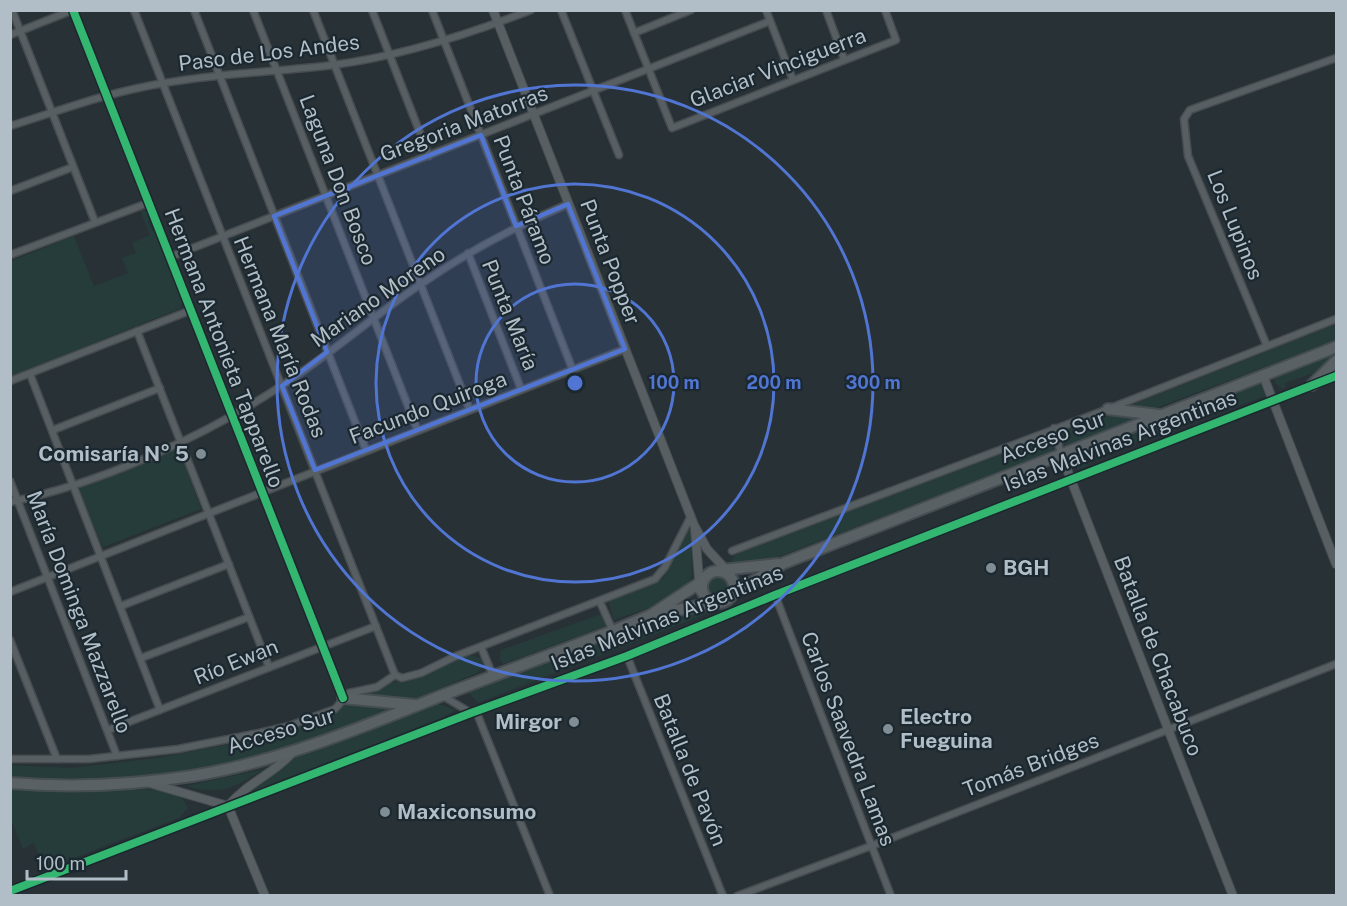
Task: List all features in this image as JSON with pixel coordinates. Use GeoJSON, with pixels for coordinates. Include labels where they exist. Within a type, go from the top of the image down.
{"type":"FeatureCollection","features":[{"type":"Feature","properties":{"kind":"main road","name":"Acceso Sur"},"geometry":{"type":"LineString","coordinates":[[732,594],[784,563],[1336,347]]}},
{"type":"Feature","properties":{"kind":"main road"},"geometry":{"type":"LineString","coordinates":[[1312,385],[1336,361]]}},
{"type":"Feature","properties":{"kind":"main road"},"geometry":{"type":"LineString","coordinates":[[1108,409],[1162,416]]}},
{"type":"Feature","properties":{"kind":"main road","name":"Acceso Sur"},"geometry":{"type":"LineString","coordinates":[[727,572],[784,563]]}},
{"type":"Feature","properties":{"kind":"main road"},"geometry":{"type":"LineString","coordinates":[[727,572],[735,582],[732,594],[717,603],[706,599],[700,586],[708,576],[727,572]]}},
{"type":"Feature","properties":{"kind":"main road","name":"Acceso Sur"},"geometry":{"type":"LineString","coordinates":[[10,783],[63,786],[144,782],[195,775],[295,749],[418,706],[614,631],[651,615],[700,586]]}},
{"type":"Feature","properties":{"kind":"main road","name":"Acceso Sur"},"geometry":{"type":"LineString","coordinates":[[651,615],[717,603]]}},
{"type":"Feature","properties":{"kind":"main road"},"geometry":{"type":"LineString","coordinates":[[343,698],[418,706]]}},
{"type":"Feature","properties":{"kind":"street"},"geometry":{"type":"LineString","coordinates":[[12,10],[95,222]]}},
{"type":"Feature","properties":{"kind":"street","name":"Hermana María Rodas"},"geometry":{"type":"LineString","coordinates":[[135,10],[395,675]]}},
{"type":"Feature","properties":{"kind":"street"},"geometry":{"type":"LineString","coordinates":[[194,10],[366,450]]}},
{"type":"Feature","properties":{"kind":"street","name":"Laguna Don Bosco"},"geometry":{"type":"LineString","coordinates":[[253,10],[417,429]]}},
{"type":"Feature","properties":{"kind":"street"},"geometry":{"type":"LineString","coordinates":[[313,10],[469,408]]}},
{"type":"Feature","properties":{"kind":"street"},"geometry":{"type":"LineString","coordinates":[[372,10],[429,156]]}},
{"type":"Feature","properties":{"kind":"street","name":"Punta Páramo"},"geometry":{"type":"LineString","coordinates":[[432,10],[573,368]]}},
{"type":"Feature","properties":{"kind":"street","name":"Punta Popper"},"geometry":{"type":"LineString","coordinates":[[493,10],[694,525],[707,549],[727,572]]}},
{"type":"Feature","properties":{"kind":"street","name":"Paso de Los Andes"},"geometry":{"type":"LineString","coordinates":[[10,126],[108,96],[163,83],[219,75],[334,65],[389,54],[444,41],[531,10]]}},
{"type":"Feature","properties":{"kind":"street"},"geometry":{"type":"LineString","coordinates":[[561,10],[619,155]]}},
{"type":"Feature","properties":{"kind":"street"},"geometry":{"type":"LineString","coordinates":[[625,10],[648,69]]}},
{"type":"Feature","properties":{"kind":"street"},"geometry":{"type":"LineString","coordinates":[[634,33],[691,10]]}},
{"type":"Feature","properties":{"kind":"street"},"geometry":{"type":"LineString","coordinates":[[766,10],[793,80]]}},
{"type":"Feature","properties":{"kind":"street"},"geometry":{"type":"LineString","coordinates":[[826,10],[844,59]]}},
{"type":"Feature","properties":{"kind":"street","name":"Glaciar Vinciguerra"},"geometry":{"type":"LineString","coordinates":[[648,69],[672,128],[896,40],[885,10]]}},
{"type":"Feature","properties":{"kind":"street"},"geometry":{"type":"LineString","coordinates":[[10,35],[73,11]]}},
{"type":"Feature","properties":{"kind":"street","name":"Hermana Antonieta Tapparello"},"geometry":{"type":"LineString","coordinates":[[73,11],[343,698]]}},
{"type":"Feature","properties":{"kind":"street","name":"Gregoria Matorras"},"geometry":{"type":"LineString","coordinates":[[170,256],[770,21]]}},
{"type":"Feature","properties":{"kind":"street","name":"Los Lupinos"},"geometry":{"type":"LineString","coordinates":[[1267,346],[1188,156],[1185,142],[1185,114],[1190,110],[1336,58]]}},
{"type":"Feature","properties":{"kind":"street"},"geometry":{"type":"LineString","coordinates":[[10,191],[73,167]]}},
{"type":"Feature","properties":{"kind":"street"},"geometry":{"type":"LineString","coordinates":[[10,255],[148,203]]}},
{"type":"Feature","properties":{"kind":"street","name":"Mariano Moreno"},"geometry":{"type":"LineString","coordinates":[[14,501],[128,465],[231,416],[282,386],[373,318],[468,254],[516,226],[568,204]]}},
{"type":"Feature","properties":{"kind":"street","name":"Punta María"},"geometry":{"type":"LineString","coordinates":[[468,254],[521,389]]}},
{"type":"Feature","properties":{"kind":"street"},"geometry":{"type":"LineString","coordinates":[[10,381],[189,311]]}},
{"type":"Feature","properties":{"kind":"street","name":"Islas Malvinas Argentinas"},"geometry":{"type":"LineString","coordinates":[[732,551],[1108,409],[1336,319]]}},
{"type":"Feature","properties":{"kind":"street"},"geometry":{"type":"LineString","coordinates":[[137,331],[269,667]]}},
{"type":"Feature","properties":{"kind":"street","name":"Facundo Quiroga"},"geometry":{"type":"LineString","coordinates":[[10,592],[469,408],[625,349]]}},
{"type":"Feature","properties":{"kind":"street"},"geometry":{"type":"LineString","coordinates":[[30,374],[160,710]]}},
{"type":"Feature","properties":{"kind":"street"},"geometry":{"type":"LineString","coordinates":[[1263,375],[1336,564]]}},
{"type":"Feature","properties":{"kind":"street","name":"Islas Malvinas Argentinas"},"geometry":{"type":"LineString","coordinates":[[10,891],[474,712],[627,656],[775,595],[1336,376]]}},
{"type":"Feature","properties":{"kind":"street"},"geometry":{"type":"LineString","coordinates":[[53,430],[160,388]]}},
{"type":"Feature","properties":{"kind":"street","name":"Batalla de Chacabuco"},"geometry":{"type":"LineString","coordinates":[[1054,428],[1061,454],[1233,896]]}},
{"type":"Feature","properties":{"kind":"street","name":"María Dominga Mazzarello"},"geometry":{"type":"LineString","coordinates":[[10,481],[14,501],[47,577],[117,756]]}},
{"type":"Feature","properties":{"kind":"street"},"geometry":{"type":"LineString","coordinates":[[10,759],[117,756],[178,749],[289,726],[334,709],[343,698],[357,689],[382,685],[395,675],[409,677],[600,602],[660,574],[691,516]]}},
{"type":"Feature","properties":{"kind":"street","name":"Punta Popper"},"geometry":{"type":"LineString","coordinates":[[694,525],[700,586]]}},
{"type":"Feature","properties":{"kind":"street"},"geometry":{"type":"LineString","coordinates":[[707,549],[732,564],[762,566]]}},
{"type":"Feature","properties":{"kind":"street"},"geometry":{"type":"LineString","coordinates":[[121,606],[229,564]]}},
{"type":"Feature","properties":{"kind":"street","name":"Carlos Saavedra Lamas"},"geometry":{"type":"LineString","coordinates":[[775,595],[891,896]]}},
{"type":"Feature","properties":{"kind":"street"},"geometry":{"type":"LineString","coordinates":[[600,602],[614,631]]}},
{"type":"Feature","properties":{"kind":"street"},"geometry":{"type":"LineString","coordinates":[[141,658],[249,617]]}},
{"type":"Feature","properties":{"kind":"street","name":"Río Ewan"},"geometry":{"type":"LineString","coordinates":[[108,730],[376,626]]}},
{"type":"Feature","properties":{"kind":"street"},"geometry":{"type":"LineString","coordinates":[[10,640],[57,759]]}},
{"type":"Feature","properties":{"kind":"street"},"geometry":{"type":"LineString","coordinates":[[481,647],[493,676]]}},
{"type":"Feature","properties":{"kind":"street","name":"Batalla de Pavón"},"geometry":{"type":"LineString","coordinates":[[627,656],[723,896]]}},
{"type":"Feature","properties":{"kind":"street","name":"Tomás Bridges"},"geometry":{"type":"LineString","coordinates":[[737,896],[1336,664]]}},
{"type":"Feature","properties":{"kind":"street"},"geometry":{"type":"LineString","coordinates":[[443,695],[474,712],[550,896]]}},
{"type":"Feature","properties":{"kind":"street"},"geometry":{"type":"LineString","coordinates":[[228,806],[242,789],[285,762],[295,749]]}},
{"type":"Feature","properties":{"kind":"street"},"geometry":{"type":"LineString","coordinates":[[144,782],[228,806]]}},
{"type":"Feature","properties":{"kind":"street"},"geometry":{"type":"LineString","coordinates":[[228,806],[265,896]]}},
{"type":"Feature","properties":{"kind":"highlighted area"},"geometry":{"type":"Polygon","coordinates":[[[481,135],[516,226],[568,204],[625,349],[315,470],[282,386],[327,352],[274,216],[481,135]]]}},
{"type":"Feature","properties":{"kind":"green space"},"geometry":{"type":"Polygon","coordinates":[[[140,210],[146,211],[150,218],[148,222],[152,231],[155,231],[182,302],[181,308],[11,376],[11,261],[74,236],[94,286],[128,273],[122,258],[136,253],[132,243],[150,235],[140,210]]]}},
{"type":"Feature","properties":{"kind":"green space"},"geometry":{"type":"Polygon","coordinates":[[[1336,324],[1336,340],[1148,411],[1131,405],[1336,324]]]}},
{"type":"Feature","properties":{"kind":"green space"},"geometry":{"type":"Polygon","coordinates":[[[1336,354],[1314,376],[1311,374],[1285,383],[1285,388],[1275,383],[1275,378],[1336,354]]]}},
{"type":"Feature","properties":{"kind":"green space"},"geometry":{"type":"Polygon","coordinates":[[[1262,382],[1267,395],[1263,397],[1087,460],[1087,466],[1078,469],[1075,466],[1073,457],[1262,382]]]}},
{"type":"Feature","properties":{"kind":"green space"},"geometry":{"type":"Polygon","coordinates":[[[1109,412],[1140,417],[1069,445],[1063,444],[1059,434],[1063,429],[1109,412]]]}},
{"type":"Feature","properties":{"kind":"green space"},"geometry":{"type":"Polygon","coordinates":[[[1049,436],[1055,447],[1052,451],[765,562],[732,562],[734,556],[743,551],[1049,436]]]}},
{"type":"Feature","properties":{"kind":"green space"},"geometry":{"type":"Polygon","coordinates":[[[177,449],[180,451],[201,509],[103,547],[79,491],[80,487],[177,449]]]}},
{"type":"Feature","properties":{"kind":"green space"},"geometry":{"type":"Polygon","coordinates":[[[690,526],[692,576],[685,589],[671,600],[614,620],[608,601],[663,579],[690,526]]]}},
{"type":"Feature","properties":{"kind":"green space"},"geometry":{"type":"Polygon","coordinates":[[[718,575],[727,578],[730,587],[727,596],[718,599],[709,596],[706,587],[709,578],[718,575]]]}},
{"type":"Feature","properties":{"kind":"green space"},"geometry":{"type":"Polygon","coordinates":[[[727,606],[478,703],[468,692],[682,611],[727,606]]]}},
{"type":"Feature","properties":{"kind":"green space"},"geometry":{"type":"Polygon","coordinates":[[[601,614],[606,626],[503,664],[499,659],[501,650],[601,614]]]}},
{"type":"Feature","properties":{"kind":"green space"},"geometry":{"type":"Polygon","coordinates":[[[466,655],[482,658],[482,667],[477,673],[407,702],[351,695],[382,685],[406,681],[466,655]]]}},
{"type":"Feature","properties":{"kind":"green space"},"geometry":{"type":"Polygon","coordinates":[[[345,703],[397,706],[301,743],[251,758],[202,768],[130,776],[11,777],[10,765],[70,768],[157,758],[252,740],[325,717],[345,703]]]}},
{"type":"Feature","properties":{"kind":"green space"},"geometry":{"type":"Polygon","coordinates":[[[439,704],[456,710],[444,717],[240,796],[291,759],[439,704]]]}},
{"type":"Feature","properties":{"kind":"green space"},"geometry":{"type":"Polygon","coordinates":[[[264,769],[244,781],[218,790],[186,786],[264,769]]]}},
{"type":"Feature","properties":{"kind":"green space"},"geometry":{"type":"Polygon","coordinates":[[[132,789],[172,793],[179,796],[188,808],[179,818],[48,868],[43,867],[34,843],[23,849],[11,820],[10,790],[132,789]]]}},
{"type":"Feature","properties":{"kind":"cycle path"},"geometry":{"type":"LineString","coordinates":[[73,10],[343,698]]}},
{"type":"Feature","properties":{"kind":"cycle path"},"geometry":{"type":"LineString","coordinates":[[10,891],[471,713],[627,656],[775,595],[1336,376]]}},
{"type":"Feature","properties":{"kind":"place","name":"Comisaría N° 5"},"geometry":{"type":"Point","coordinates":[201,454]}},
{"type":"Feature","properties":{"kind":"place","name":"BGH"},"geometry":{"type":"Point","coordinates":[991,568]}},
{"type":"Feature","properties":{"kind":"place","name":"Mirgor"},"geometry":{"type":"Point","coordinates":[574,722]}},
{"type":"Feature","properties":{"kind":"place","name":"Electro Fueguina"},"geometry":{"type":"Point","coordinates":[888,729]}},
{"type":"Feature","properties":{"kind":"place","name":"Maxiconsumo"},"geometry":{"type":"Point","coordinates":[385,812]}}]}
